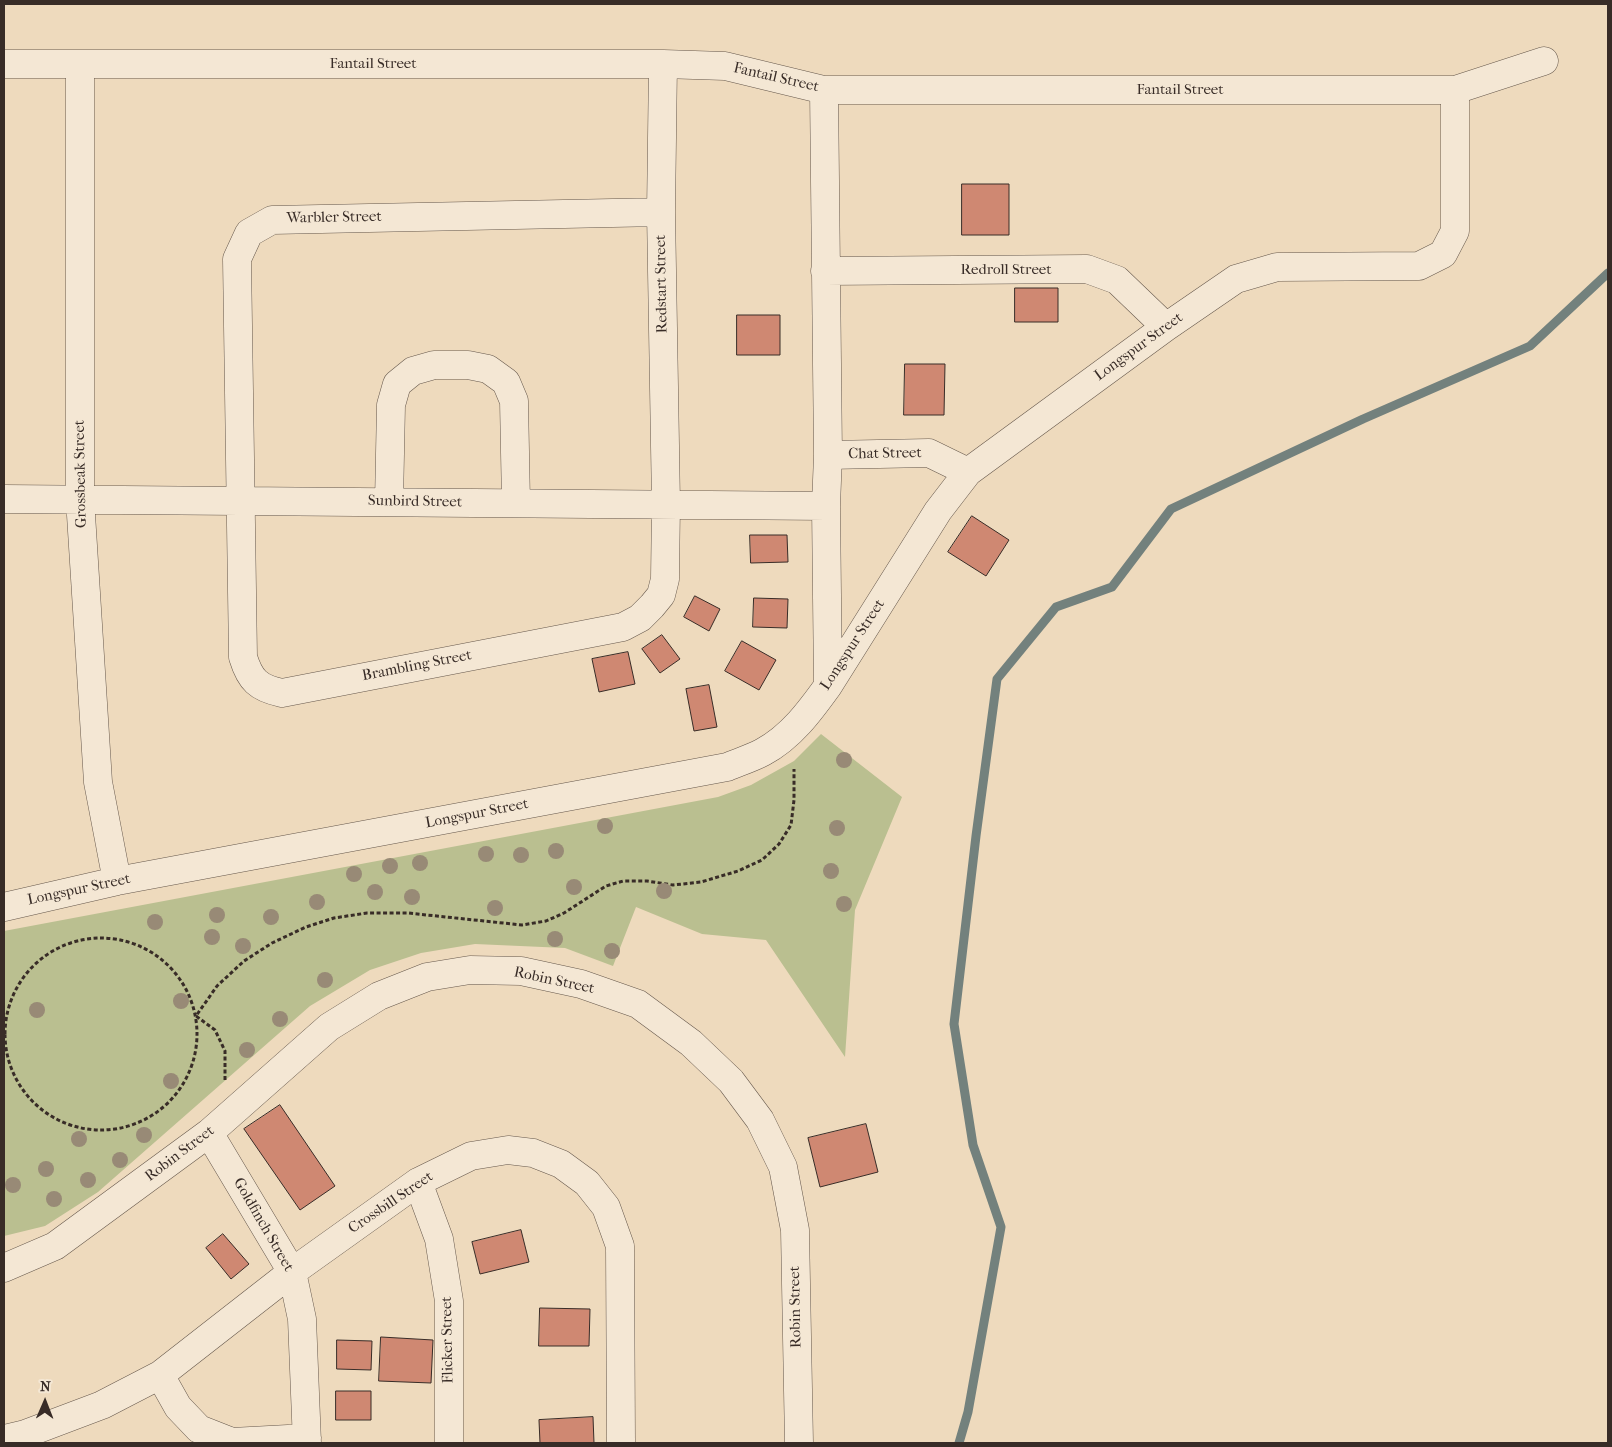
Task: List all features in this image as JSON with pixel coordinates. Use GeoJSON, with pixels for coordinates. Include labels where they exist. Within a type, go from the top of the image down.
{"type":"FeatureCollection","features":[{"type":"Feature","properties":{"kind":"street","name":"Fantail Street"},"geometry":{"type":"LineString","coordinates":[[4,64],[663,64],[725,66],[824,90],[1455,90],[1544,61]]}},
{"type":"Feature","properties":{"kind":"street","name":"Grossbeak Street"},"geometry":{"type":"LineString","coordinates":[[80,64],[80,499],[98,782],[117,881]]}},
{"type":"Feature","properties":{"kind":"street","name":"Redstart Street"},"geometry":{"type":"LineString","coordinates":[[663,64],[661,212],[666,504]]}},
{"type":"Feature","properties":{"kind":"street"},"geometry":{"type":"LineString","coordinates":[[824,90],[828,455],[826,506],[828,686]]}},
{"type":"Feature","properties":{"kind":"street","name":"Longspur Street"},"geometry":{"type":"LineString","coordinates":[[4,907],[117,881],[727,767],[763,752],[786,736],[809,712],[828,686],[938,512],[968,472],[1166,327],[1236,280],[1277,267],[1419,266],[1443,254],[1455,232],[1455,90]]}},
{"type":"Feature","properties":{"kind":"street","name":"Warbler Street"},"geometry":{"type":"LineString","coordinates":[[241,500],[237,259],[249,233],[272,220],[661,212]]}},
{"type":"Feature","properties":{"kind":"street","name":"Redroll Street"},"geometry":{"type":"LineString","coordinates":[[825,271],[1087,269],[1117,280],[1166,327]]}},
{"type":"Feature","properties":{"kind":"street"},"geometry":{"type":"LineString","coordinates":[[389,502],[391,404],[397,384],[413,371],[434,365],[468,365],[488,369],[506,382],[514,401],[516,503]]}},
{"type":"Feature","properties":{"kind":"street","name":"Chat Street"},"geometry":{"type":"LineString","coordinates":[[828,455],[929,453],[968,472]]}},
{"type":"Feature","properties":{"kind":"street","name":"Sunbird Street"},"geometry":{"type":"LineString","coordinates":[[4,498],[826,506]]}},
{"type":"Feature","properties":{"kind":"street","name":"Brambling Street"},"geometry":{"type":"LineString","coordinates":[[241,500],[243,657],[247,669],[256,683],[268,690],[282,693],[623,627],[640,618],[661,595],[665,579],[666,504]]}},
{"type":"Feature","properties":{"kind":"street","name":"Robin Street"},"geometry":{"type":"LineString","coordinates":[[4,1268],[55,1246],[209,1133],[329,1027],[379,996],[427,977],[470,970],[521,971],[581,984],[638,1004],[691,1043],[731,1081],[760,1120],[783,1168],[795,1230],[799,1443]]}},
{"type":"Feature","properties":{"kind":"street","name":"Goldfinch Street"},"geometry":{"type":"LineString","coordinates":[[209,1133],[292,1272],[302,1319],[307,1441]]}},
{"type":"Feature","properties":{"kind":"street","name":"Crossbill Street"},"geometry":{"type":"LineString","coordinates":[[4,1439],[25,1434],[102,1405],[160,1375],[292,1272],[418,1182],[471,1156],[508,1150],[533,1153],[561,1164],[587,1183],[606,1207],[620,1246],[621,1443]]}},
{"type":"Feature","properties":{"kind":"street","name":"Flicker Street"},"geometry":{"type":"LineString","coordinates":[[418,1182],[439,1239],[449,1302],[449,1443]]}},
{"type":"Feature","properties":{"kind":"street"},"geometry":{"type":"LineString","coordinates":[[160,1375],[178,1407],[199,1429],[232,1442],[307,1441]]}},
{"type":"Feature","properties":{"kind":"path"},"geometry":{"type":"LineString","coordinates":[[225,1082],[226,1051],[215,1030],[196,1016],[190,995],[179,977],[164,961],[146,949],[126,941],[104,938],[83,940],[62,946],[43,957],[28,972],[16,989],[8,1010],[5,1031],[6,1052],[13,1072],[24,1091],[38,1107],[76,1127],[98,1130],[119,1128],[140,1122],[159,1111],[174,1096],[187,1078],[194,1058],[198,1037],[196,1016],[216,986],[244,961],[272,943],[306,927],[334,918],[367,913],[408,913],[522,925],[546,921],[564,913],[606,886],[623,881],[647,881],[673,885],[701,882],[738,871],[762,860],[780,844],[791,825],[794,800],[794,761],[786,736]]}},
{"type":"Feature","properties":{"kind":"green space"},"geometry":{"type":"Polygon","coordinates":[[[821,734],[902,797],[855,910],[845,1057],[766,940],[702,934],[636,907],[613,966],[565,948],[475,944],[421,953],[370,970],[310,1006],[98,1192],[45,1226],[4,1236],[4,931],[718,797],[751,785],[794,761],[821,734]]]}},
{"type":"Feature","properties":{"kind":"building"},"geometry":{"type":"Polygon","coordinates":[[[962,184],[1009,184],[1009,235],[962,235],[962,184]]]}},
{"type":"Feature","properties":{"kind":"building"},"geometry":{"type":"Polygon","coordinates":[[[1015,288],[1058,288],[1058,322],[1015,322],[1015,288]]]}},
{"type":"Feature","properties":{"kind":"building"},"geometry":{"type":"Polygon","coordinates":[[[737,315],[780,315],[780,355],[737,355],[737,315]]]}},
{"type":"Feature","properties":{"kind":"building"},"geometry":{"type":"Polygon","coordinates":[[[905,364],[945,364],[944,415],[904,415],[905,364]]]}},
{"type":"Feature","properties":{"kind":"building"},"geometry":{"type":"Polygon","coordinates":[[[972,516],[1009,540],[986,576],[948,552],[972,516]]]}},
{"type":"Feature","properties":{"kind":"building"},"geometry":{"type":"Polygon","coordinates":[[[750,535],[787,535],[788,562],[751,563],[750,535]]]}},
{"type":"Feature","properties":{"kind":"building"},"geometry":{"type":"Polygon","coordinates":[[[695,596],[720,609],[709,631],[684,617],[695,596]]]}},
{"type":"Feature","properties":{"kind":"building"},"geometry":{"type":"Polygon","coordinates":[[[754,598],[788,599],[787,628],[753,627],[754,598]]]}},
{"type":"Feature","properties":{"kind":"building"},"geometry":{"type":"Polygon","coordinates":[[[662,635],[680,659],[660,673],[642,649],[662,635]]]}},
{"type":"Feature","properties":{"kind":"building"},"geometry":{"type":"Polygon","coordinates":[[[742,641],[776,660],[759,690],[725,671],[742,641]]]}},
{"type":"Feature","properties":{"kind":"building"},"geometry":{"type":"Polygon","coordinates":[[[628,652],[635,684],[599,692],[592,659],[628,652]]]}},
{"type":"Feature","properties":{"kind":"building"},"geometry":{"type":"Polygon","coordinates":[[[709,685],[717,727],[694,731],[686,689],[709,685]]]}},
{"type":"Feature","properties":{"kind":"building"},"geometry":{"type":"Polygon","coordinates":[[[280,1105],[335,1186],[300,1210],[244,1129],[280,1105]]]}},
{"type":"Feature","properties":{"kind":"building"},"geometry":{"type":"Polygon","coordinates":[[[866,1124],[878,1172],[820,1187],[808,1138],[866,1124]]]}},
{"type":"Feature","properties":{"kind":"building"},"geometry":{"type":"Polygon","coordinates":[[[521,1230],[529,1262],[480,1274],[472,1242],[521,1230]]]}},
{"type":"Feature","properties":{"kind":"building"},"geometry":{"type":"Polygon","coordinates":[[[223,1234],[249,1264],[231,1279],[206,1248],[223,1234]]]}},
{"type":"Feature","properties":{"kind":"building"},"geometry":{"type":"Polygon","coordinates":[[[540,1308],[590,1309],[589,1346],[539,1346],[540,1308]]]}},
{"type":"Feature","properties":{"kind":"building"},"geometry":{"type":"Polygon","coordinates":[[[381,1337],[433,1340],[431,1383],[379,1381],[381,1337]]]}},
{"type":"Feature","properties":{"kind":"building"},"geometry":{"type":"Polygon","coordinates":[[[337,1340],[372,1341],[371,1370],[337,1369],[337,1340]]]}},
{"type":"Feature","properties":{"kind":"building"},"geometry":{"type":"Polygon","coordinates":[[[336,1391],[371,1391],[371,1420],[336,1420],[336,1391]]]}},
{"type":"Feature","properties":{"kind":"building"},"geometry":{"type":"Polygon","coordinates":[[[593,1417],[594,1443],[540,1443],[539,1420],[593,1417]]]}},
{"type":"Feature","properties":{"kind":"waterway"},"geometry":{"type":"LineString","coordinates":[[959,1443],[968,1412],[1001,1227],[973,1145],[954,1024],[997,679],[1056,607],[1112,587],[1171,509],[1363,419],[1530,346],[1608,273]]}}]}
